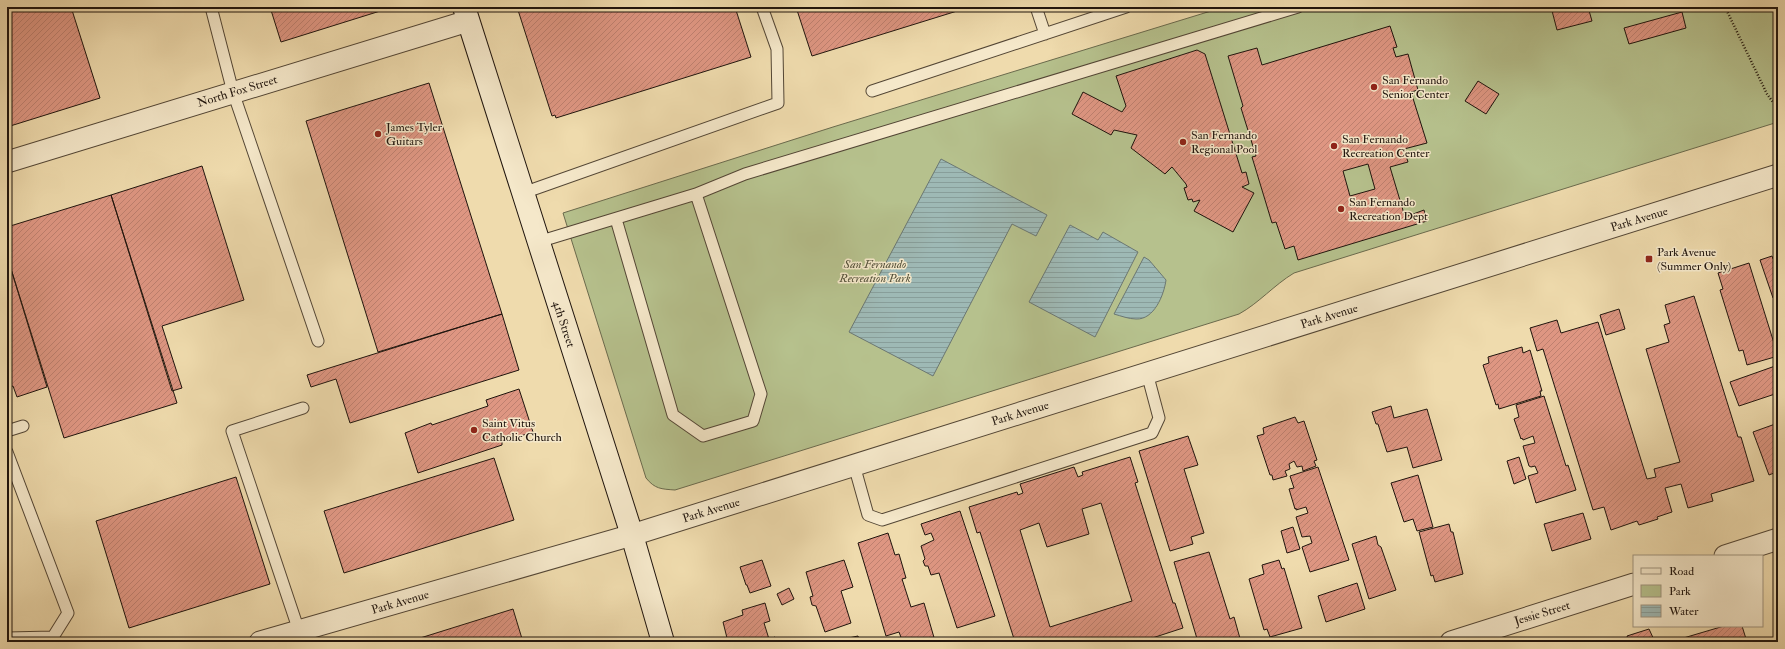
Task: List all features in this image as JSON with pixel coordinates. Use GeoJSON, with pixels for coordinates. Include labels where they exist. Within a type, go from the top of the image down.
{"type":"FeatureCollection","features":[{"type":"Feature","properties":{"kind":"street","name":"North Fox Street"},"geometry":{"type":"LineString","coordinates":[[7,162],[233,92],[466,14]]}},
{"type":"Feature","properties":{"kind":"street","name":"4th Street"},"geometry":{"type":"LineString","coordinates":[[466,14],[632,535],[663,642]]}},
{"type":"Feature","properties":{"kind":"street","name":"Park Avenue"},"geometry":{"type":"LineString","coordinates":[[260,642],[632,535],[1778,175]]}},
{"type":"Feature","properties":{"kind":"street"},"geometry":{"type":"LineString","coordinates":[[1728,555],[1778,539]]}},
{"type":"Feature","properties":{"kind":"street","name":"Jessie Street"},"geometry":{"type":"LineString","coordinates":[[1451,642],[1633,584]]}},
{"type":"Feature","properties":{"kind":"lane"},"geometry":{"type":"LineString","coordinates":[[211,7],[233,92],[318,341]]}},
{"type":"Feature","properties":{"kind":"lane"},"geometry":{"type":"LineString","coordinates":[[523,193],[778,103],[777,49],[762,7]]}},
{"type":"Feature","properties":{"kind":"lane"},"geometry":{"type":"LineString","coordinates":[[1036,7],[1045,34]]}},
{"type":"Feature","properties":{"kind":"lane"},"geometry":{"type":"LineString","coordinates":[[872,91],[1126,7]]}},
{"type":"Feature","properties":{"kind":"lane"},"geometry":{"type":"LineString","coordinates":[[538,242],[696,194],[745,174],[1298,7]]}},
{"type":"Feature","properties":{"kind":"lane"},"geometry":{"type":"LineString","coordinates":[[616,219],[673,415],[704,436],[753,421],[761,394],[696,194]]}},
{"type":"Feature","properties":{"kind":"lane"},"geometry":{"type":"LineString","coordinates":[[854,465],[868,515],[882,520],[1152,433],[1159,418],[1147,373]]}},
{"type":"Feature","properties":{"kind":"lane"},"geometry":{"type":"LineString","coordinates":[[299,631],[232,431],[303,408]]}},
{"type":"Feature","properties":{"kind":"lane"},"geometry":{"type":"LineString","coordinates":[[7,431],[23,426]]}},
{"type":"Feature","properties":{"kind":"lane"},"geometry":{"type":"LineString","coordinates":[[7,452],[11,475],[68,613],[53,637],[7,638]]}},
{"type":"Feature","properties":{"kind":"path"},"geometry":{"type":"LineString","coordinates":[[1725,7],[1767,94],[1778,109]]}},
{"type":"Feature","properties":{"kind":"green space","name":"San Fernando Recreation Park"},"geometry":{"type":"Polygon","coordinates":[[[1224,7],[1778,7],[1778,122],[1294,273],[1239,314],[675,490],[659,488],[646,478],[563,213],[833,127],[1224,7]]]}},
{"type":"Feature","properties":{"kind":"water"},"geometry":{"type":"Polygon","coordinates":[[[941,159],[1047,215],[1036,236],[1012,224],[933,376],[849,332],[941,159]]]}},
{"type":"Feature","properties":{"kind":"water"},"geometry":{"type":"Polygon","coordinates":[[[1070,225],[1098,240],[1103,232],[1138,252],[1095,337],[1029,302],[1070,225]]]}},
{"type":"Feature","properties":{"kind":"water"},"geometry":{"type":"Polygon","coordinates":[[[1144,257],[1149,260],[1166,280],[1163,293],[1157,306],[1148,315],[1142,318],[1136,319],[1114,314],[1144,257]]]}},
{"type":"Feature","properties":{"kind":"building"},"geometry":{"type":"Polygon","coordinates":[[[7,7],[28,7],[7,13],[7,7]]]}},
{"type":"Feature","properties":{"kind":"building"},"geometry":{"type":"Polygon","coordinates":[[[28,7],[71,7],[100,98],[7,127],[7,13],[28,7]]]}},
{"type":"Feature","properties":{"kind":"building"},"geometry":{"type":"Polygon","coordinates":[[[270,7],[393,7],[281,42],[270,7]]]}},
{"type":"Feature","properties":{"kind":"building"},"geometry":{"type":"Polygon","coordinates":[[[517,7],[735,7],[751,57],[556,118],[555,115],[552,116],[517,7]]]}},
{"type":"Feature","properties":{"kind":"building"},"geometry":{"type":"Polygon","coordinates":[[[796,7],[970,7],[812,56],[796,7]]]}},
{"type":"Feature","properties":{"kind":"building"},"geometry":{"type":"Polygon","coordinates":[[[1551,7],[1588,7],[1592,21],[1557,30],[1551,7]]]}},
{"type":"Feature","properties":{"kind":"building"},"geometry":{"type":"Polygon","coordinates":[[[1682,12],[1686,28],[1629,44],[1624,28],[1682,12]]]}},
{"type":"Feature","properties":{"kind":"building","name":"San Fernando Recreation Center"},"geometry":{"type":"Polygon","coordinates":[[[1390,26],[1397,47],[1393,48],[1396,57],[1408,54],[1418,90],[1411,92],[1427,143],[1404,149],[1408,162],[1390,167],[1405,217],[1424,210],[1427,221],[1298,260],[1294,246],[1285,249],[1276,222],[1272,223],[1252,157],[1256,156],[1241,108],[1243,106],[1228,56],[1257,48],[1262,65],[1390,26]],[[1368,164],[1343,171],[1350,196],[1375,189],[1368,164]]]}},
{"type":"Feature","properties":{"kind":"building","name":"San Fernando Regional Pool"},"geometry":{"type":"Polygon","coordinates":[[[1197,50],[1205,54],[1242,173],[1246,172],[1249,184],[1242,187],[1254,193],[1233,232],[1194,211],[1200,200],[1193,202],[1192,199],[1188,200],[1184,188],[1187,187],[1186,184],[1172,167],[1165,174],[1131,148],[1137,135],[1114,130],[1111,135],[1072,114],[1083,92],[1122,112],[1126,106],[1116,76],[1197,50]]]}},
{"type":"Feature","properties":{"kind":"building"},"geometry":{"type":"Polygon","coordinates":[[[1478,81],[1499,94],[1486,114],[1465,101],[1478,81]]]}},
{"type":"Feature","properties":{"kind":"building"},"geometry":{"type":"Polygon","coordinates":[[[429,83],[502,314],[378,352],[306,121],[429,83]]]}},
{"type":"Feature","properties":{"kind":"building"},"geometry":{"type":"Polygon","coordinates":[[[202,166],[244,300],[162,326],[182,388],[172,391],[111,195],[202,166]]]}},
{"type":"Feature","properties":{"kind":"building"},"geometry":{"type":"Polygon","coordinates":[[[111,195],[177,403],[64,438],[7,256],[7,227],[111,195]]]}},
{"type":"Feature","properties":{"kind":"building"},"geometry":{"type":"Polygon","coordinates":[[[7,256],[47,387],[17,397],[13,386],[7,388],[7,256]]]}},
{"type":"Feature","properties":{"kind":"building"},"geometry":{"type":"Polygon","coordinates":[[[1772,256],[1773,259],[1778,257],[1778,297],[1773,298],[1760,260],[1772,256]]]}},
{"type":"Feature","properties":{"kind":"building"},"geometry":{"type":"Polygon","coordinates":[[[1749,263],[1778,356],[1747,365],[1743,350],[1739,351],[1720,290],[1723,289],[1718,273],[1749,263]]]}},
{"type":"Feature","properties":{"kind":"building"},"geometry":{"type":"Polygon","coordinates":[[[1694,296],[1738,437],[1741,437],[1754,481],[1711,494],[1713,501],[1688,508],[1681,484],[1665,488],[1672,512],[1657,517],[1658,519],[1639,525],[1637,521],[1611,530],[1604,507],[1593,510],[1543,349],[1537,351],[1530,328],[1557,320],[1561,333],[1598,322],[1647,479],[1656,477],[1654,469],[1680,462],[1646,349],[1669,342],[1664,325],[1670,323],[1665,305],[1694,296]]]}},
{"type":"Feature","properties":{"kind":"building"},"geometry":{"type":"Polygon","coordinates":[[[1619,309],[1625,329],[1606,335],[1600,315],[1619,309]]]}},
{"type":"Feature","properties":{"kind":"building"},"geometry":{"type":"Polygon","coordinates":[[[502,314],[519,370],[350,423],[336,379],[311,387],[307,375],[502,314]]]}},
{"type":"Feature","properties":{"kind":"building"},"geometry":{"type":"Polygon","coordinates":[[[1522,347],[1523,353],[1530,350],[1542,391],[1540,391],[1541,396],[1499,409],[1498,404],[1496,405],[1483,365],[1489,363],[1488,357],[1522,347]]]}},
{"type":"Feature","properties":{"kind":"building"},"geometry":{"type":"Polygon","coordinates":[[[1778,365],[1778,393],[1739,406],[1730,382],[1778,365]]]}},
{"type":"Feature","properties":{"kind":"building","name":"Saint Vitus Catholic Church"},"geometry":{"type":"Polygon","coordinates":[[[519,389],[533,432],[502,442],[502,445],[418,473],[405,433],[431,423],[432,425],[488,406],[486,400],[519,389]]]}},
{"type":"Feature","properties":{"kind":"building"},"geometry":{"type":"Polygon","coordinates":[[[1544,396],[1566,466],[1568,465],[1576,490],[1536,503],[1528,476],[1538,473],[1535,466],[1529,466],[1523,446],[1535,443],[1533,436],[1523,440],[1522,438],[1521,439],[1514,419],[1519,417],[1516,405],[1544,396]]]}},
{"type":"Feature","properties":{"kind":"building"},"geometry":{"type":"Polygon","coordinates":[[[1391,406],[1394,418],[1427,409],[1442,460],[1413,468],[1407,447],[1387,452],[1378,424],[1376,424],[1372,412],[1391,406]]]}},
{"type":"Feature","properties":{"kind":"building"},"geometry":{"type":"Polygon","coordinates":[[[1295,417],[1298,423],[1304,421],[1317,460],[1314,461],[1316,466],[1303,471],[1302,466],[1297,467],[1294,461],[1289,464],[1290,469],[1285,471],[1287,476],[1273,480],[1257,436],[1264,434],[1263,428],[1295,417]]]}},
{"type":"Feature","properties":{"kind":"building"},"geometry":{"type":"Polygon","coordinates":[[[1778,423],[1778,478],[1776,479],[1774,473],[1769,475],[1753,432],[1778,423]]]}},
{"type":"Feature","properties":{"kind":"building"},"geometry":{"type":"Polygon","coordinates":[[[1188,436],[1198,465],[1184,469],[1204,533],[1191,537],[1193,544],[1170,551],[1139,451],[1188,436]]]}},
{"type":"Feature","properties":{"kind":"building"},"geometry":{"type":"Polygon","coordinates":[[[1130,457],[1138,482],[1135,483],[1173,603],[1175,603],[1183,628],[1140,642],[1015,642],[980,532],[977,533],[969,507],[1017,492],[1018,495],[1023,493],[1020,484],[1074,467],[1078,477],[1083,475],[1082,472],[1130,457]],[[1101,503],[1082,509],[1089,534],[1047,547],[1039,523],[1020,530],[1050,627],[1132,601],[1101,503]]]}},
{"type":"Feature","properties":{"kind":"building"},"geometry":{"type":"Polygon","coordinates":[[[1519,457],[1526,479],[1514,484],[1507,461],[1519,457]]]}},
{"type":"Feature","properties":{"kind":"building"},"geometry":{"type":"Polygon","coordinates":[[[494,458],[514,520],[344,573],[324,511],[494,458]]]}},
{"type":"Feature","properties":{"kind":"building"},"geometry":{"type":"Polygon","coordinates":[[[1318,467],[1349,560],[1310,572],[1302,547],[1312,543],[1310,536],[1302,537],[1296,517],[1308,513],[1306,507],[1295,509],[1289,489],[1294,488],[1290,476],[1318,467]]]}},
{"type":"Feature","properties":{"kind":"building"},"geometry":{"type":"Polygon","coordinates":[[[1418,475],[1433,527],[1417,531],[1413,519],[1404,522],[1391,483],[1418,475]]]}},
{"type":"Feature","properties":{"kind":"building"},"geometry":{"type":"Polygon","coordinates":[[[236,477],[270,584],[129,628],[96,521],[236,477]]]}},
{"type":"Feature","properties":{"kind":"building"},"geometry":{"type":"Polygon","coordinates":[[[960,511],[995,616],[957,628],[939,573],[931,575],[928,566],[925,566],[923,561],[925,559],[921,546],[934,540],[931,533],[925,535],[921,524],[960,511]]]}},
{"type":"Feature","properties":{"kind":"building"},"geometry":{"type":"Polygon","coordinates":[[[1583,513],[1591,539],[1552,551],[1544,524],[1583,513]]]}},
{"type":"Feature","properties":{"kind":"building"},"geometry":{"type":"Polygon","coordinates":[[[1449,524],[1451,532],[1453,532],[1463,574],[1435,582],[1433,575],[1431,576],[1419,532],[1449,524]]]}},
{"type":"Feature","properties":{"kind":"building"},"geometry":{"type":"Polygon","coordinates":[[[1293,527],[1300,549],[1287,553],[1281,531],[1293,527]]]}},
{"type":"Feature","properties":{"kind":"building"},"geometry":{"type":"Polygon","coordinates":[[[888,533],[895,555],[899,554],[906,578],[902,579],[911,607],[924,603],[935,641],[895,642],[902,640],[899,632],[886,636],[858,543],[888,533]]]}},
{"type":"Feature","properties":{"kind":"building"},"geometry":{"type":"Polygon","coordinates":[[[1376,536],[1378,545],[1381,547],[1396,590],[1369,599],[1352,544],[1376,536]]]}},
{"type":"Feature","properties":{"kind":"building"},"geometry":{"type":"Polygon","coordinates":[[[1209,552],[1230,619],[1234,617],[1241,642],[1198,642],[1174,562],[1209,552]]]}},
{"type":"Feature","properties":{"kind":"building"},"geometry":{"type":"Polygon","coordinates":[[[762,560],[771,586],[750,593],[740,567],[762,560]]]}},
{"type":"Feature","properties":{"kind":"building"},"geometry":{"type":"Polygon","coordinates":[[[844,560],[853,587],[841,591],[851,623],[825,632],[816,606],[812,605],[810,597],[813,596],[806,572],[844,560]]]}},
{"type":"Feature","properties":{"kind":"building"},"geometry":{"type":"Polygon","coordinates":[[[1279,560],[1282,569],[1284,568],[1302,628],[1270,637],[1267,629],[1264,630],[1249,579],[1264,574],[1262,565],[1279,560]]]}},
{"type":"Feature","properties":{"kind":"building"},"geometry":{"type":"Polygon","coordinates":[[[1357,583],[1365,609],[1326,622],[1318,596],[1357,583]]]}},
{"type":"Feature","properties":{"kind":"building"},"geometry":{"type":"Polygon","coordinates":[[[789,588],[794,599],[782,605],[777,594],[789,588]]]}},
{"type":"Feature","properties":{"kind":"building"},"geometry":{"type":"Polygon","coordinates":[[[765,603],[770,621],[764,623],[769,639],[775,637],[777,642],[728,642],[723,622],[743,615],[742,610],[765,603]]]}},
{"type":"Feature","properties":{"kind":"building"},"geometry":{"type":"Polygon","coordinates":[[[513,609],[523,642],[418,642],[417,639],[513,609]]]}},
{"type":"Feature","properties":{"kind":"building"},"geometry":{"type":"Polygon","coordinates":[[[1721,627],[1742,627],[1747,642],[1670,642],[1721,627]]]}},
{"type":"Feature","properties":{"kind":"building"},"geometry":{"type":"Polygon","coordinates":[[[1649,629],[1655,642],[1629,642],[1627,636],[1649,629]]]}},
{"type":"Feature","properties":{"kind":"building"},"geometry":{"type":"Polygon","coordinates":[[[858,636],[860,642],[830,642],[858,636]]]}},
{"type":"Feature","properties":{"kind":"place","name":"San Fernando Senior Center"},"geometry":{"type":"Point","coordinates":[1374,87]}},
{"type":"Feature","properties":{"kind":"place","name":"James Tyler Guitars"},"geometry":{"type":"Point","coordinates":[378,134]}},
{"type":"Feature","properties":{"kind":"place","name":"San Fernando Regional Pool"},"geometry":{"type":"Point","coordinates":[1183,142]}},
{"type":"Feature","properties":{"kind":"place","name":"San Fernando Recreation Center"},"geometry":{"type":"Point","coordinates":[1334,146]}},
{"type":"Feature","properties":{"kind":"place","name":"San Fernando Recreation Dept"},"geometry":{"type":"Point","coordinates":[1341,209]}},
{"type":"Feature","properties":{"kind":"place","name":"Park Avenue (Summer Only)"},"geometry":{"type":"Point","coordinates":[1649,259]}},
{"type":"Feature","properties":{"kind":"place","name":"Saint Vitus Catholic Church"},"geometry":{"type":"Point","coordinates":[474,430]}}]}
